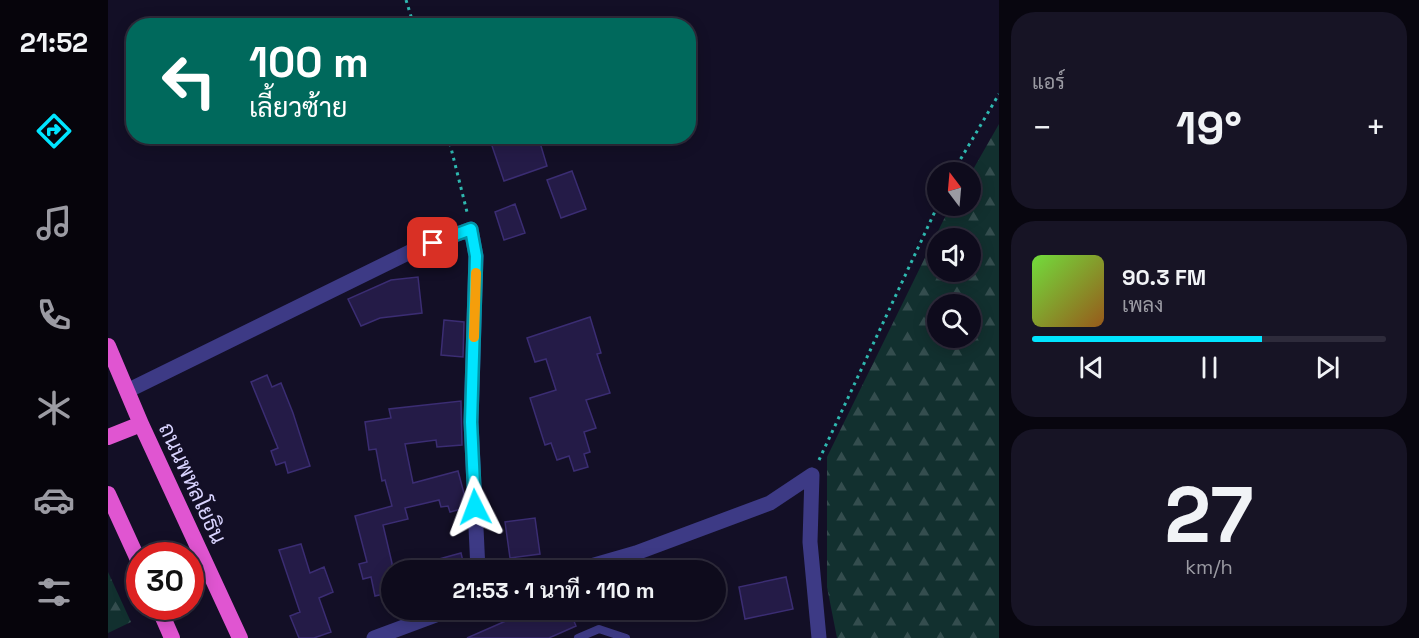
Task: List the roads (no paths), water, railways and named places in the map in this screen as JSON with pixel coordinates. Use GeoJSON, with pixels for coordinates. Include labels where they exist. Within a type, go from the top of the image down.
{"type":"FeatureCollection","features":[{"type":"Feature","properties":{"kind":"highway","name":"ถนนพหลโยธิน"},"geometry":{"type":"LineString","coordinates":[[108,346],[141,424],[240,638]]}},
{"type":"Feature","properties":{"kind":"highway"},"geometry":{"type":"LineString","coordinates":[[108,437],[141,424]]}},
{"type":"Feature","properties":{"kind":"highway"},"geometry":{"type":"LineString","coordinates":[[108,494],[130,542]]}},
{"type":"Feature","properties":{"kind":"highway"},"geometry":{"type":"LineString","coordinates":[[164,620],[172,638]]}},
{"type":"Feature","properties":{"kind":"street"},"geometry":{"type":"LineString","coordinates":[[127,391],[414,250],[471,229],[476,256],[471,422],[478,560]]}},
{"type":"Feature","properties":{"kind":"street"},"geometry":{"type":"LineString","coordinates":[[612,560],[770,503],[812,475],[810,542],[819,638]]}},
{"type":"Feature","properties":{"kind":"street"},"geometry":{"type":"LineString","coordinates":[[374,638],[422,620]]}},
{"type":"Feature","properties":{"kind":"lane"},"geometry":{"type":"LineString","coordinates":[[578,638],[599,629],[626,638]]}}]}
